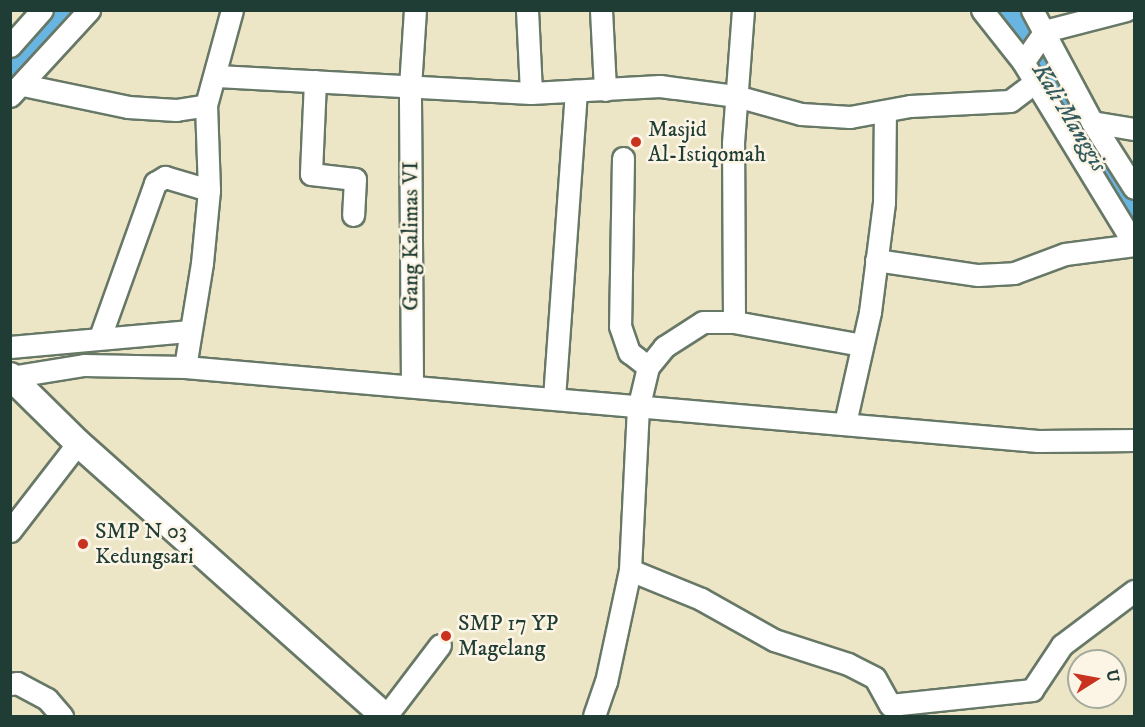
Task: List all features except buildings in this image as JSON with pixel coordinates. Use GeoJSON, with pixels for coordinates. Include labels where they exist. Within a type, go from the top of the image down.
{"type":"FeatureCollection","features":[{"type":"Feature","properties":{"kind":"street"},"geometry":{"type":"LineString","coordinates":[[10,46],[42,10]]}},
{"type":"Feature","properties":{"kind":"street"},"geometry":{"type":"LineString","coordinates":[[17,91],[89,10]]}},
{"type":"Feature","properties":{"kind":"street"},"geometry":{"type":"LineString","coordinates":[[185,367],[202,263],[208,190],[206,105],[217,76],[232,10]]}},
{"type":"Feature","properties":{"kind":"street","name":"Gang Kalimas VI"},"geometry":{"type":"LineString","coordinates":[[412,385],[410,87],[415,10]]}},
{"type":"Feature","properties":{"kind":"street"},"geometry":{"type":"LineString","coordinates":[[527,10],[531,93]]}},
{"type":"Feature","properties":{"kind":"street"},"geometry":{"type":"LineString","coordinates":[[601,10],[605,90]]}},
{"type":"Feature","properties":{"kind":"street"},"geometry":{"type":"LineString","coordinates":[[734,322],[736,96],[743,10]]}},
{"type":"Feature","properties":{"kind":"street"},"geometry":{"type":"LineString","coordinates":[[876,260],[994,274],[1014,273],[1065,254],[1134,245],[1024,60],[982,10]]}},
{"type":"Feature","properties":{"kind":"street"},"geometry":{"type":"LineString","coordinates":[[1032,10],[1092,122],[1134,188]]}},
{"type":"Feature","properties":{"kind":"street"},"geometry":{"type":"LineString","coordinates":[[1024,60],[1044,32],[1126,10]]}},
{"type":"Feature","properties":{"kind":"street"},"geometry":{"type":"LineString","coordinates":[[217,76],[531,93],[660,86],[736,96],[801,114],[850,117],[885,111],[1010,101],[1035,82]]}},
{"type":"Feature","properties":{"kind":"street"},"geometry":{"type":"LineString","coordinates":[[315,81],[311,174],[355,179],[353,215]]}},
{"type":"Feature","properties":{"kind":"street"},"geometry":{"type":"LineString","coordinates":[[17,91],[128,107],[176,110],[206,105]]}},
{"type":"Feature","properties":{"kind":"street"},"geometry":{"type":"LineString","coordinates":[[554,398],[576,91]]}},
{"type":"Feature","properties":{"kind":"street"},"geometry":{"type":"LineString","coordinates":[[845,423],[862,345],[884,202],[885,111]]}},
{"type":"Feature","properties":{"kind":"street"},"geometry":{"type":"LineString","coordinates":[[1092,122],[1134,129]]}},
{"type":"Feature","properties":{"kind":"street"},"geometry":{"type":"LineString","coordinates":[[622,158],[620,326],[629,352],[648,367]]}},
{"type":"Feature","properties":{"kind":"street"},"geometry":{"type":"LineString","coordinates":[[100,337],[155,183],[165,177],[208,190]]}},
{"type":"Feature","properties":{"kind":"street"},"geometry":{"type":"LineString","coordinates":[[594,717],[606,682],[630,570],[639,406],[648,367],[664,347],[703,322],[734,322],[862,345]]}},
{"type":"Feature","properties":{"kind":"street"},"geometry":{"type":"LineString","coordinates":[[10,347],[100,337],[190,331]]}},
{"type":"Feature","properties":{"kind":"street"},"geometry":{"type":"LineString","coordinates":[[11,377],[84,365],[185,367],[1038,441],[1134,440]]}},
{"type":"Feature","properties":{"kind":"street"},"geometry":{"type":"LineString","coordinates":[[11,377],[78,443],[385,717],[440,645]]}},
{"type":"Feature","properties":{"kind":"street"},"geometry":{"type":"LineString","coordinates":[[10,531],[78,443]]}},
{"type":"Feature","properties":{"kind":"street"},"geometry":{"type":"LineString","coordinates":[[630,570],[700,599],[774,640],[848,664],[875,678],[890,705],[1032,690],[1062,645],[1134,591]]}},
{"type":"Feature","properties":{"kind":"street"},"geometry":{"type":"LineString","coordinates":[[10,684],[17,683],[47,699],[62,717]]}},
{"type":"Feature","properties":{"kind":"waterway","name":"Kali Manggis"},"geometry":{"type":"LineString","coordinates":[[10,67],[64,10]]}},
{"type":"Feature","properties":{"kind":"waterway","name":"Kali Manggis"},"geometry":{"type":"LineString","coordinates":[[1007,10],[1065,113]]}},
{"type":"Feature","properties":{"kind":"waterway","name":"Kali Manggis"},"geometry":{"type":"LineString","coordinates":[[1098,169],[1134,223]]}},
{"type":"Feature","properties":{"kind":"place","name":"Masjid Al-Istiqomah"},"geometry":{"type":"Point","coordinates":[636,142]}},
{"type":"Feature","properties":{"kind":"place","name":"SMP N 03 Kedungsari"},"geometry":{"type":"Point","coordinates":[83,544]}},
{"type":"Feature","properties":{"kind":"place","name":"SMP 17 YP Magelang"},"geometry":{"type":"Point","coordinates":[446,636]}}]}
